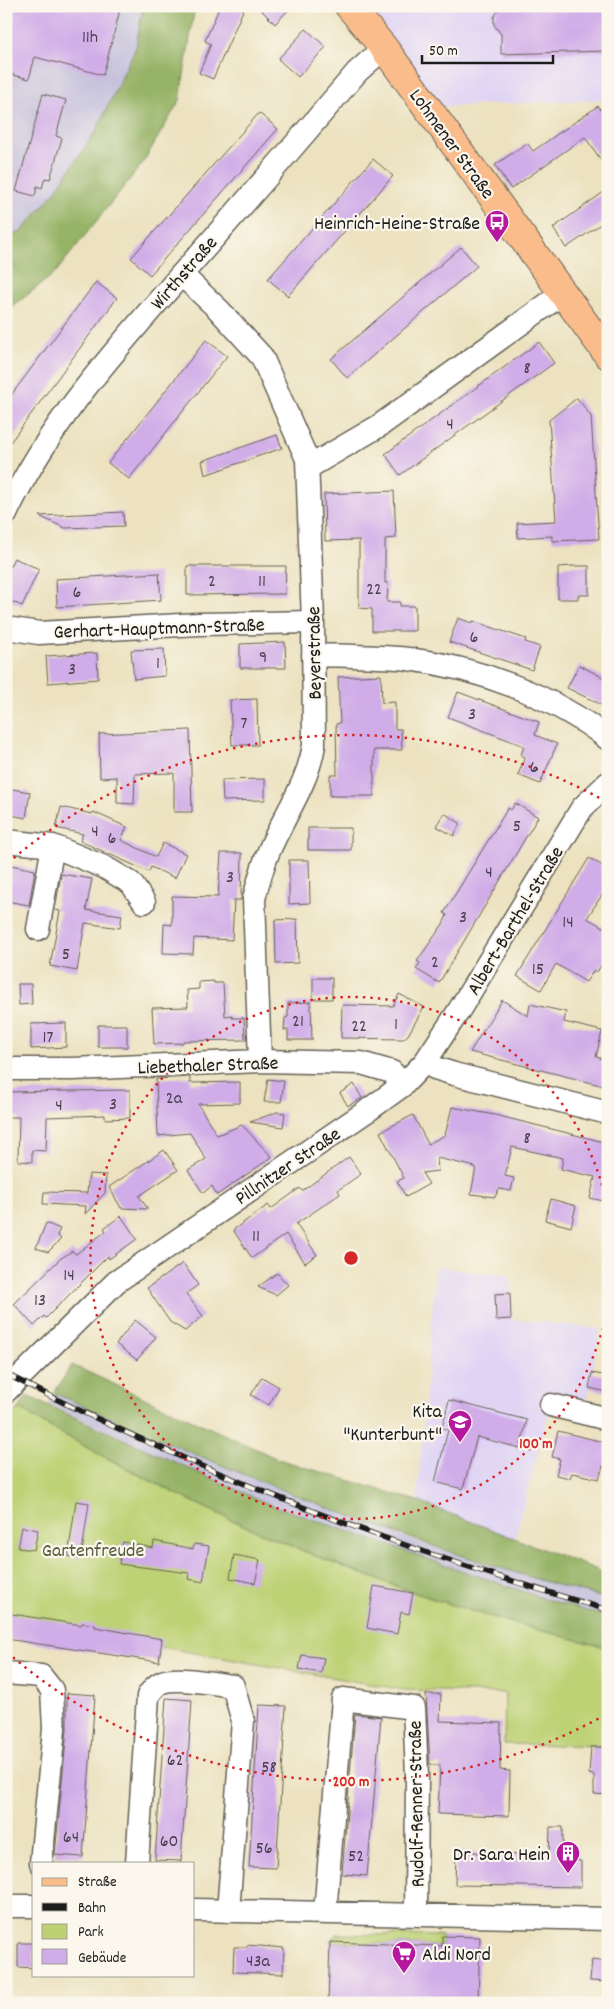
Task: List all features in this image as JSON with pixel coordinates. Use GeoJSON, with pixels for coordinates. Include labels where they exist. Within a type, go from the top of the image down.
{"type":"FeatureCollection","features":[{"type":"Feature","properties":{"kind":"main road","name":"Lohmener Straße"},"geometry":{"type":"LineString","coordinates":[[349,6],[384,48],[608,355]]}},
{"type":"Feature","properties":{"kind":"street","name":"Wirthstraße"},"geometry":{"type":"LineString","coordinates":[[6,514],[27,472],[69,407],[357,72],[384,48]]}},
{"type":"Feature","properties":{"kind":"street","name":"Beyerstraße"},"geometry":{"type":"LineString","coordinates":[[182,274],[240,331],[262,357],[309,467],[314,745],[307,776],[269,851],[259,877],[254,899],[260,1061]]}},
{"type":"Feature","properties":{"kind":"street"},"geometry":{"type":"LineString","coordinates":[[309,467],[380,426],[563,293]]}},
{"type":"Feature","properties":{"kind":"street","name":"Gerhart-Hauptmann-Straße"},"geometry":{"type":"LineString","coordinates":[[6,628],[39,632],[313,622]]}},
{"type":"Feature","properties":{"kind":"street"},"geometry":{"type":"LineString","coordinates":[[313,655],[410,660],[490,679],[530,693],[595,729],[608,739]]}},
{"type":"Feature","properties":{"kind":"street","name":"Albert-Barthel-Straße"},"geometry":{"type":"LineString","coordinates":[[425,1062],[458,1012],[582,808],[608,783]]}},
{"type":"Feature","properties":{"kind":"street"},"geometry":{"type":"LineString","coordinates":[[6,840],[53,846],[104,867],[131,883],[144,902]]}},
{"type":"Feature","properties":{"kind":"street"},"geometry":{"type":"LineString","coordinates":[[38,929],[53,846]]}},
{"type":"Feature","properties":{"kind":"street","name":"Liebethaler Straße"},"geometry":{"type":"LineString","coordinates":[[6,1069],[73,1069],[260,1061],[361,1063],[392,1072],[403,1085]]}},
{"type":"Feature","properties":{"kind":"street"},"geometry":{"type":"LineString","coordinates":[[425,1062],[435,1068],[454,1074],[608,1113]]}},
{"type":"Feature","properties":{"kind":"street","name":"Pillnitzer Straße"},"geometry":{"type":"LineString","coordinates":[[6,1392],[116,1282],[403,1085],[425,1062]]}},
{"type":"Feature","properties":{"kind":"street"},"geometry":{"type":"LineString","coordinates":[[551,1406],[608,1419]]}},
{"type":"Feature","properties":{"kind":"street"},"geometry":{"type":"LineString","coordinates":[[6,1673],[41,1676],[52,1690],[54,1729],[41,1862]]}},
{"type":"Feature","properties":{"kind":"street"},"geometry":{"type":"LineString","coordinates":[[137,1862],[148,1696],[154,1687],[163,1682],[199,1681],[233,1686],[243,1721],[228,1911]]}},
{"type":"Feature","properties":{"kind":"street","name":"Rudolf-Renner-Straße"},"geometry":{"type":"LineString","coordinates":[[325,1913],[343,1699],[414,1708],[417,1775],[416,1915]]}},
{"type":"Feature","properties":{"kind":"street"},"geometry":{"type":"LineString","coordinates":[[6,1906],[32,1904]]}},
{"type":"Feature","properties":{"kind":"street","name":"Rudolf-Renner-Straße"},"geometry":{"type":"LineString","coordinates":[[195,1910],[608,1919]]}},
{"type":"Feature","properties":{"kind":"shaded area"},"geometry":{"type":"Polygon","coordinates":[[[6,6],[143,6],[136,47],[96,131],[54,193],[21,232],[6,237],[6,6]]]}},
{"type":"Feature","properties":{"kind":"shaded area"},"geometry":{"type":"Polygon","coordinates":[[[361,6],[608,6],[608,99],[439,107],[386,37],[387,30],[374,15],[361,6]]]}},
{"type":"Feature","properties":{"kind":"shaded area"},"geometry":{"type":"Polygon","coordinates":[[[436,1267],[511,1276],[511,1319],[601,1329],[585,1407],[553,1399],[514,1540],[417,1501],[436,1267]]]}},
{"type":"Feature","properties":{"kind":"shaded area"},"geometry":{"type":"Polygon","coordinates":[[[54,1393],[187,1451],[409,1539],[552,1584],[608,1599],[608,1617],[545,1599],[271,1505],[48,1404],[54,1393]]]}},
{"type":"Feature","properties":{"kind":"green space"},"geometry":{"type":"Polygon","coordinates":[[[143,6],[195,6],[180,100],[142,164],[55,273],[6,312],[6,237],[21,232],[54,193],[96,131],[136,47],[143,6]]]}},
{"type":"Feature","properties":{"kind":"green space"},"geometry":{"type":"Polygon","coordinates":[[[72,1365],[278,1459],[417,1501],[608,1574],[608,1599],[466,1557],[396,1533],[258,1480],[54,1393],[72,1365]]]}},
{"type":"Feature","properties":{"kind":"green space"},"geometry":{"type":"Polygon","coordinates":[[[27,1396],[271,1505],[545,1599],[608,1617],[608,1648],[462,1608],[404,1589],[291,1546],[125,1468],[19,1409],[27,1396]]]}},
{"type":"Feature","properties":{"kind":"green space","name":"Gartenfreude"},"geometry":{"type":"Polygon","coordinates":[[[19,1409],[125,1468],[291,1546],[404,1589],[462,1608],[608,1648],[608,1746],[504,1744],[505,1693],[404,1690],[166,1648],[6,1624],[6,1418],[19,1409]]]}},
{"type":"Feature","properties":{"kind":"green space"},"geometry":{"type":"Polygon","coordinates":[[[336,1934],[442,1936],[442,1946],[330,1942],[336,1934]]]}},
{"type":"Feature","properties":{"kind":"building"},"geometry":{"type":"Polygon","coordinates":[[[6,6],[106,6],[120,10],[103,75],[35,57],[29,79],[6,73],[6,6]]]}},
{"type":"Feature","properties":{"kind":"building"},"geometry":{"type":"Polygon","coordinates":[[[220,6],[245,6],[213,79],[199,73],[211,44],[205,41],[220,6]]]}},
{"type":"Feature","properties":{"kind":"building"},"geometry":{"type":"Polygon","coordinates":[[[257,6],[292,6],[275,24],[257,6]]]}},
{"type":"Feature","properties":{"kind":"building"},"geometry":{"type":"Polygon","coordinates":[[[501,6],[608,6],[608,51],[501,54],[501,34],[494,25],[494,17],[501,6]]]}},
{"type":"Feature","properties":{"kind":"building"},"geometry":{"type":"Polygon","coordinates":[[[306,29],[326,47],[298,77],[278,59],[306,29]]]}},
{"type":"Feature","properties":{"kind":"building"},"geometry":{"type":"Polygon","coordinates":[[[43,94],[66,100],[56,136],[62,138],[50,179],[45,178],[42,188],[37,186],[35,196],[16,191],[43,94]]]}},
{"type":"Feature","properties":{"kind":"building"},"geometry":{"type":"Polygon","coordinates":[[[598,106],[608,119],[608,170],[585,137],[511,189],[495,165],[527,143],[533,151],[598,106]]]}},
{"type":"Feature","properties":{"kind":"building"},"geometry":{"type":"Polygon","coordinates":[[[259,113],[278,129],[150,275],[131,258],[259,113]]]}},
{"type":"Feature","properties":{"kind":"building"},"geometry":{"type":"Polygon","coordinates":[[[373,159],[393,176],[288,296],[268,279],[373,159]]]}},
{"type":"Feature","properties":{"kind":"building"},"geometry":{"type":"Polygon","coordinates":[[[608,189],[608,219],[566,248],[553,228],[608,189]]]}},
{"type":"Feature","properties":{"kind":"building"},"geometry":{"type":"Polygon","coordinates":[[[461,247],[477,266],[347,378],[331,359],[461,247]]]}},
{"type":"Feature","properties":{"kind":"building"},"geometry":{"type":"Polygon","coordinates":[[[96,282],[117,298],[6,448],[6,402],[96,282]]]}},
{"type":"Feature","properties":{"kind":"building"},"geometry":{"type":"Polygon","coordinates":[[[206,340],[227,356],[129,479],[108,463],[206,340]]]}},
{"type":"Feature","properties":{"kind":"building"},"geometry":{"type":"Polygon","coordinates":[[[539,342],[554,363],[400,475],[385,454],[539,342]]]}},
{"type":"Feature","properties":{"kind":"building"},"geometry":{"type":"Polygon","coordinates":[[[577,398],[591,416],[599,539],[552,541],[552,536],[518,538],[517,523],[556,521],[549,420],[577,398]]]}},
{"type":"Feature","properties":{"kind":"building"},"geometry":{"type":"Polygon","coordinates":[[[277,435],[282,448],[205,475],[202,461],[277,435]]]}},
{"type":"Feature","properties":{"kind":"building"},"geometry":{"type":"Polygon","coordinates":[[[394,491],[396,538],[385,539],[385,583],[388,583],[387,602],[400,602],[400,606],[415,606],[415,631],[372,631],[372,609],[359,608],[359,540],[325,541],[324,494],[394,491]]]}},
{"type":"Feature","properties":{"kind":"building"},"geometry":{"type":"Polygon","coordinates":[[[123,512],[124,526],[65,528],[39,516],[123,512]]]}},
{"type":"Feature","properties":{"kind":"building"},"geometry":{"type":"Polygon","coordinates":[[[14,558],[39,569],[22,606],[6,599],[6,574],[14,558]]]}},
{"type":"Feature","properties":{"kind":"building"},"geometry":{"type":"Polygon","coordinates":[[[187,566],[286,566],[285,594],[187,595],[187,566]]]}},
{"type":"Feature","properties":{"kind":"building"},"geometry":{"type":"Polygon","coordinates":[[[589,566],[589,595],[578,595],[578,599],[558,599],[558,567],[589,566]]]}},
{"type":"Feature","properties":{"kind":"building"},"geometry":{"type":"Polygon","coordinates":[[[159,573],[161,600],[57,607],[56,579],[159,573]]]}},
{"type":"Feature","properties":{"kind":"building"},"geometry":{"type":"Polygon","coordinates":[[[458,618],[472,623],[473,621],[526,639],[525,642],[540,647],[532,670],[449,642],[458,618]]]}},
{"type":"Feature","properties":{"kind":"building"},"geometry":{"type":"Polygon","coordinates":[[[285,642],[286,668],[240,668],[240,644],[285,642]]]}},
{"type":"Feature","properties":{"kind":"building"},"geometry":{"type":"Polygon","coordinates":[[[164,649],[165,676],[134,679],[131,650],[164,649]]]}},
{"type":"Feature","properties":{"kind":"building"},"geometry":{"type":"Polygon","coordinates":[[[97,653],[98,679],[48,683],[46,656],[97,653]]]}},
{"type":"Feature","properties":{"kind":"building"},"geometry":{"type":"Polygon","coordinates":[[[579,665],[608,680],[608,708],[567,688],[579,665]]]}},
{"type":"Feature","properties":{"kind":"building"},"geometry":{"type":"Polygon","coordinates":[[[381,675],[382,703],[395,702],[395,729],[401,729],[402,750],[374,750],[374,796],[330,796],[330,775],[337,775],[336,724],[340,723],[338,677],[381,675]]]}},
{"type":"Feature","properties":{"kind":"building"},"geometry":{"type":"Polygon","coordinates":[[[458,692],[539,722],[535,735],[557,744],[540,784],[518,775],[525,757],[521,755],[524,746],[448,717],[458,692]]]}},
{"type":"Feature","properties":{"kind":"building"},"geometry":{"type":"Polygon","coordinates":[[[257,699],[258,745],[232,745],[230,700],[257,699]]]}},
{"type":"Feature","properties":{"kind":"building"},"geometry":{"type":"Polygon","coordinates":[[[190,730],[192,812],[174,812],[174,773],[135,774],[134,804],[117,803],[117,777],[100,778],[99,734],[190,730]]]}},
{"type":"Feature","properties":{"kind":"building"},"geometry":{"type":"Polygon","coordinates":[[[265,779],[265,800],[223,801],[222,780],[265,779]]]}},
{"type":"Feature","properties":{"kind":"building"},"geometry":{"type":"Polygon","coordinates":[[[6,788],[30,792],[26,818],[6,814],[6,788]]]}},
{"type":"Feature","properties":{"kind":"building"},"geometry":{"type":"Polygon","coordinates":[[[515,803],[538,817],[439,983],[416,969],[420,963],[417,961],[443,924],[447,915],[444,913],[508,808],[511,810],[515,803]]]}},
{"type":"Feature","properties":{"kind":"building"},"geometry":{"type":"Polygon","coordinates":[[[61,807],[92,814],[93,812],[127,827],[121,840],[156,857],[163,843],[186,854],[175,878],[151,867],[149,872],[80,841],[83,834],[56,828],[61,807]]]}},
{"type":"Feature","properties":{"kind":"building"},"geometry":{"type":"Polygon","coordinates":[[[444,813],[460,823],[454,836],[436,826],[444,813]]]}},
{"type":"Feature","properties":{"kind":"building"},"geometry":{"type":"Polygon","coordinates":[[[308,828],[351,828],[351,850],[308,850],[308,828]]]}},
{"type":"Feature","properties":{"kind":"building"},"geometry":{"type":"Polygon","coordinates":[[[221,853],[242,853],[241,900],[234,900],[232,940],[194,938],[193,954],[163,953],[164,924],[172,925],[172,896],[218,897],[221,853]]]}},
{"type":"Feature","properties":{"kind":"building"},"geometry":{"type":"Polygon","coordinates":[[[589,858],[608,869],[608,886],[587,918],[608,930],[608,954],[597,972],[594,970],[586,982],[556,964],[541,990],[517,976],[589,858]]]}},
{"type":"Feature","properties":{"kind":"building"},"geometry":{"type":"Polygon","coordinates":[[[289,860],[309,860],[310,903],[289,904],[289,860]]]}},
{"type":"Feature","properties":{"kind":"building"},"geometry":{"type":"Polygon","coordinates":[[[6,864],[35,870],[29,905],[6,901],[6,864]]]}},
{"type":"Feature","properties":{"kind":"building"},"geometry":{"type":"Polygon","coordinates":[[[61,874],[92,879],[86,910],[122,915],[120,928],[85,923],[77,971],[50,966],[60,911],[55,910],[61,874]]]}},
{"type":"Feature","properties":{"kind":"building"},"geometry":{"type":"Polygon","coordinates":[[[297,919],[298,963],[276,964],[275,920],[297,919]]]}},
{"type":"Feature","properties":{"kind":"building"},"geometry":{"type":"Polygon","coordinates":[[[313,978],[332,978],[332,999],[313,999],[313,978]]]}},
{"type":"Feature","properties":{"kind":"building"},"geometry":{"type":"Polygon","coordinates":[[[214,981],[214,983],[223,983],[225,1016],[232,1015],[232,1018],[244,1018],[245,1040],[183,1041],[183,1043],[154,1044],[152,1008],[188,1007],[187,990],[199,989],[199,982],[214,981]]]}},
{"type":"Feature","properties":{"kind":"building"},"geometry":{"type":"Polygon","coordinates":[[[18,984],[31,984],[32,1004],[19,1005],[18,984]]]}},
{"type":"Feature","properties":{"kind":"building"},"geometry":{"type":"Polygon","coordinates":[[[399,994],[424,1007],[408,1035],[403,1039],[341,1038],[342,1005],[393,1006],[399,994]]]}},
{"type":"Feature","properties":{"kind":"building"},"geometry":{"type":"Polygon","coordinates":[[[502,1000],[528,1016],[530,1004],[566,1012],[564,1022],[602,1031],[596,1057],[608,1060],[608,1087],[470,1052],[502,1000]]]}},
{"type":"Feature","properties":{"kind":"building"},"geometry":{"type":"Polygon","coordinates":[[[311,1002],[312,1040],[288,1040],[288,1030],[284,1030],[285,1018],[288,1017],[288,1003],[311,1002]]]}},
{"type":"Feature","properties":{"kind":"building"},"geometry":{"type":"Polygon","coordinates":[[[66,1023],[66,1047],[31,1049],[31,1024],[66,1023]]]}},
{"type":"Feature","properties":{"kind":"building"},"geometry":{"type":"Polygon","coordinates":[[[98,1025],[127,1025],[127,1047],[98,1047],[98,1025]]]}},
{"type":"Feature","properties":{"kind":"building"},"geometry":{"type":"Polygon","coordinates":[[[190,1077],[190,1083],[240,1082],[240,1103],[198,1104],[217,1135],[242,1125],[272,1157],[217,1195],[212,1186],[203,1193],[188,1170],[206,1159],[190,1133],[158,1136],[156,1079],[190,1077]]]}},
{"type":"Feature","properties":{"kind":"building"},"geometry":{"type":"Polygon","coordinates":[[[268,1079],[284,1081],[281,1102],[264,1102],[268,1079]]]}},
{"type":"Feature","properties":{"kind":"building"},"geometry":{"type":"Polygon","coordinates":[[[354,1084],[362,1098],[348,1106],[340,1093],[354,1084]]]}},
{"type":"Feature","properties":{"kind":"building"},"geometry":{"type":"Polygon","coordinates":[[[130,1090],[130,1118],[105,1119],[105,1115],[47,1117],[46,1151],[32,1150],[32,1162],[18,1161],[19,1117],[6,1117],[6,1092],[130,1090]]]}},
{"type":"Feature","properties":{"kind":"building"},"geometry":{"type":"Polygon","coordinates":[[[452,1107],[495,1115],[608,1143],[608,1202],[590,1198],[595,1177],[561,1169],[563,1158],[512,1147],[505,1176],[514,1178],[511,1191],[499,1189],[495,1197],[471,1194],[476,1167],[437,1158],[438,1171],[422,1173],[429,1184],[406,1197],[397,1181],[404,1178],[380,1132],[413,1115],[428,1144],[445,1135],[452,1107]]]}},
{"type":"Feature","properties":{"kind":"building"},"geometry":{"type":"Polygon","coordinates":[[[277,1112],[285,1113],[283,1127],[250,1122],[277,1112]]]}},
{"type":"Feature","properties":{"kind":"building"},"geometry":{"type":"Polygon","coordinates":[[[164,1150],[178,1170],[139,1196],[148,1209],[121,1208],[109,1187],[164,1150]]]}},
{"type":"Feature","properties":{"kind":"building"},"geometry":{"type":"Polygon","coordinates":[[[349,1157],[361,1174],[338,1190],[340,1194],[296,1224],[317,1255],[305,1263],[286,1234],[252,1258],[233,1230],[268,1205],[271,1209],[300,1188],[302,1191],[349,1157]]]}},
{"type":"Feature","properties":{"kind":"building"},"geometry":{"type":"Polygon","coordinates":[[[89,1174],[106,1175],[105,1193],[85,1214],[86,1206],[43,1204],[44,1192],[87,1193],[89,1174]]]}},
{"type":"Feature","properties":{"kind":"building"},"geometry":{"type":"Polygon","coordinates":[[[551,1199],[576,1206],[571,1227],[545,1220],[551,1199]]]}},
{"type":"Feature","properties":{"kind":"building"},"geometry":{"type":"Polygon","coordinates":[[[121,1216],[137,1239],[109,1259],[108,1256],[46,1318],[44,1316],[34,1326],[14,1304],[60,1259],[72,1251],[76,1254],[106,1231],[104,1228],[121,1216]]]}},
{"type":"Feature","properties":{"kind":"building"},"geometry":{"type":"Polygon","coordinates":[[[46,1223],[60,1229],[57,1235],[61,1239],[48,1252],[36,1248],[46,1223]]]}},
{"type":"Feature","properties":{"kind":"building"},"geometry":{"type":"Polygon","coordinates":[[[183,1263],[198,1285],[186,1294],[203,1316],[185,1331],[170,1322],[147,1288],[183,1263]]]}},
{"type":"Feature","properties":{"kind":"building"},"geometry":{"type":"Polygon","coordinates":[[[277,1273],[288,1285],[276,1295],[258,1287],[277,1273]]]}},
{"type":"Feature","properties":{"kind":"building"},"geometry":{"type":"Polygon","coordinates":[[[510,1293],[511,1319],[496,1320],[495,1294],[510,1293]]]}},
{"type":"Feature","properties":{"kind":"building"},"geometry":{"type":"Polygon","coordinates":[[[135,1320],[156,1337],[137,1360],[116,1344],[135,1320]]]}},
{"type":"Feature","properties":{"kind":"building"},"geometry":{"type":"Polygon","coordinates":[[[592,1373],[608,1376],[608,1392],[589,1388],[592,1373]]]}},
{"type":"Feature","properties":{"kind":"building"},"geometry":{"type":"Polygon","coordinates":[[[262,1377],[279,1387],[269,1405],[251,1395],[262,1377]]]}},
{"type":"Feature","properties":{"kind":"building","name":"Kita \"Kunterbunt\""},"geometry":{"type":"Polygon","coordinates":[[[449,1400],[527,1420],[520,1448],[477,1437],[463,1489],[435,1482],[448,1430],[442,1428],[449,1400]]]}},
{"type":"Feature","properties":{"kind":"building"},"geometry":{"type":"Polygon","coordinates":[[[558,1431],[608,1443],[608,1467],[603,1466],[599,1479],[572,1473],[570,1478],[556,1475],[560,1459],[552,1457],[558,1431]]]}},
{"type":"Feature","properties":{"kind":"building"},"geometry":{"type":"Polygon","coordinates":[[[76,1501],[89,1503],[81,1559],[68,1556],[76,1501]]]}},
{"type":"Feature","properties":{"kind":"building"},"geometry":{"type":"Polygon","coordinates":[[[22,1527],[38,1530],[34,1550],[18,1548],[22,1527]]]}},
{"type":"Feature","properties":{"kind":"building"},"geometry":{"type":"Polygon","coordinates":[[[154,1541],[193,1549],[194,1544],[209,1546],[203,1582],[188,1579],[189,1573],[119,1564],[123,1542],[153,1548],[154,1541]]]}},
{"type":"Feature","properties":{"kind":"building"},"geometry":{"type":"Polygon","coordinates":[[[234,1555],[260,1560],[255,1583],[230,1578],[234,1555]]]}},
{"type":"Feature","properties":{"kind":"building"},"geometry":{"type":"Polygon","coordinates":[[[374,1586],[413,1593],[409,1614],[401,1612],[397,1634],[367,1628],[374,1586]]]}},
{"type":"Feature","properties":{"kind":"building"},"geometry":{"type":"Polygon","coordinates":[[[6,1613],[81,1625],[82,1623],[95,1625],[95,1627],[162,1639],[159,1662],[6,1639],[6,1613]]]}},
{"type":"Feature","properties":{"kind":"building"},"geometry":{"type":"Polygon","coordinates":[[[302,1655],[324,1658],[321,1673],[299,1669],[302,1655]]]}},
{"type":"Feature","properties":{"kind":"building"},"geometry":{"type":"Polygon","coordinates":[[[67,1693],[95,1695],[83,1857],[55,1855],[67,1730],[67,1693]]]}},
{"type":"Feature","properties":{"kind":"building"},"geometry":{"type":"Polygon","coordinates":[[[426,1694],[441,1694],[440,1721],[501,1723],[500,1770],[510,1771],[509,1816],[438,1814],[440,1765],[430,1765],[426,1694]]]}},
{"type":"Feature","properties":{"kind":"building"},"geometry":{"type":"Polygon","coordinates":[[[166,1698],[192,1700],[181,1861],[155,1860],[166,1698]]]}},
{"type":"Feature","properties":{"kind":"building"},"geometry":{"type":"Polygon","coordinates":[[[259,1705],[286,1706],[276,1868],[249,1867],[259,1705]]]}},
{"type":"Feature","properties":{"kind":"building"},"geometry":{"type":"Polygon","coordinates":[[[355,1714],[381,1717],[367,1876],[342,1874],[355,1714]]]}},
{"type":"Feature","properties":{"kind":"building"},"geometry":{"type":"Polygon","coordinates":[[[591,1747],[608,1747],[608,1795],[594,1794],[594,1775],[589,1774],[591,1747]]]}},
{"type":"Feature","properties":{"kind":"building"},"geometry":{"type":"Polygon","coordinates":[[[550,1827],[563,1827],[563,1852],[578,1852],[578,1861],[581,1861],[581,1887],[455,1885],[456,1851],[549,1857],[550,1827]]]}},
{"type":"Feature","properties":{"kind":"building","name":"Aldi Nord"},"geometry":{"type":"Polygon","coordinates":[[[442,1936],[480,1937],[478,2003],[328,2003],[330,1942],[442,1946],[442,1936]]]}},
{"type":"Feature","properties":{"kind":"building"},"geometry":{"type":"Polygon","coordinates":[[[18,1943],[32,1943],[32,1968],[18,1967],[18,1943]]]}},
{"type":"Feature","properties":{"kind":"building"},"geometry":{"type":"Polygon","coordinates":[[[247,1945],[284,1948],[283,1974],[233,1972],[234,1947],[247,1947],[247,1945]]]}},
{"type":"Feature","properties":{"kind":"building"},"geometry":{"type":"Polygon","coordinates":[[[592,1960],[608,1962],[608,1982],[590,1981],[592,1960]]]}},
{"type":"Feature","properties":{"kind":"railway"},"geometry":{"type":"LineString","coordinates":[[6,1374],[152,1444],[301,1507],[453,1562],[608,1610]]}},
{"type":"Feature","properties":{"kind":"place","name":"Heinrich-Heine-Straße"},"geometry":{"type":"Point","coordinates":[497,243]}},
{"type":"Feature","properties":{"kind":"place","name":"Kita \"Kunterbunt\""},"geometry":{"type":"Point","coordinates":[460,1443]}},
{"type":"Feature","properties":{"kind":"place","name":"Dr. Sara Hein"},"geometry":{"type":"Point","coordinates":[568,1874]}},
{"type":"Feature","properties":{"kind":"place","name":"Aldi Nord"},"geometry":{"type":"Point","coordinates":[404,1974]}}]}
